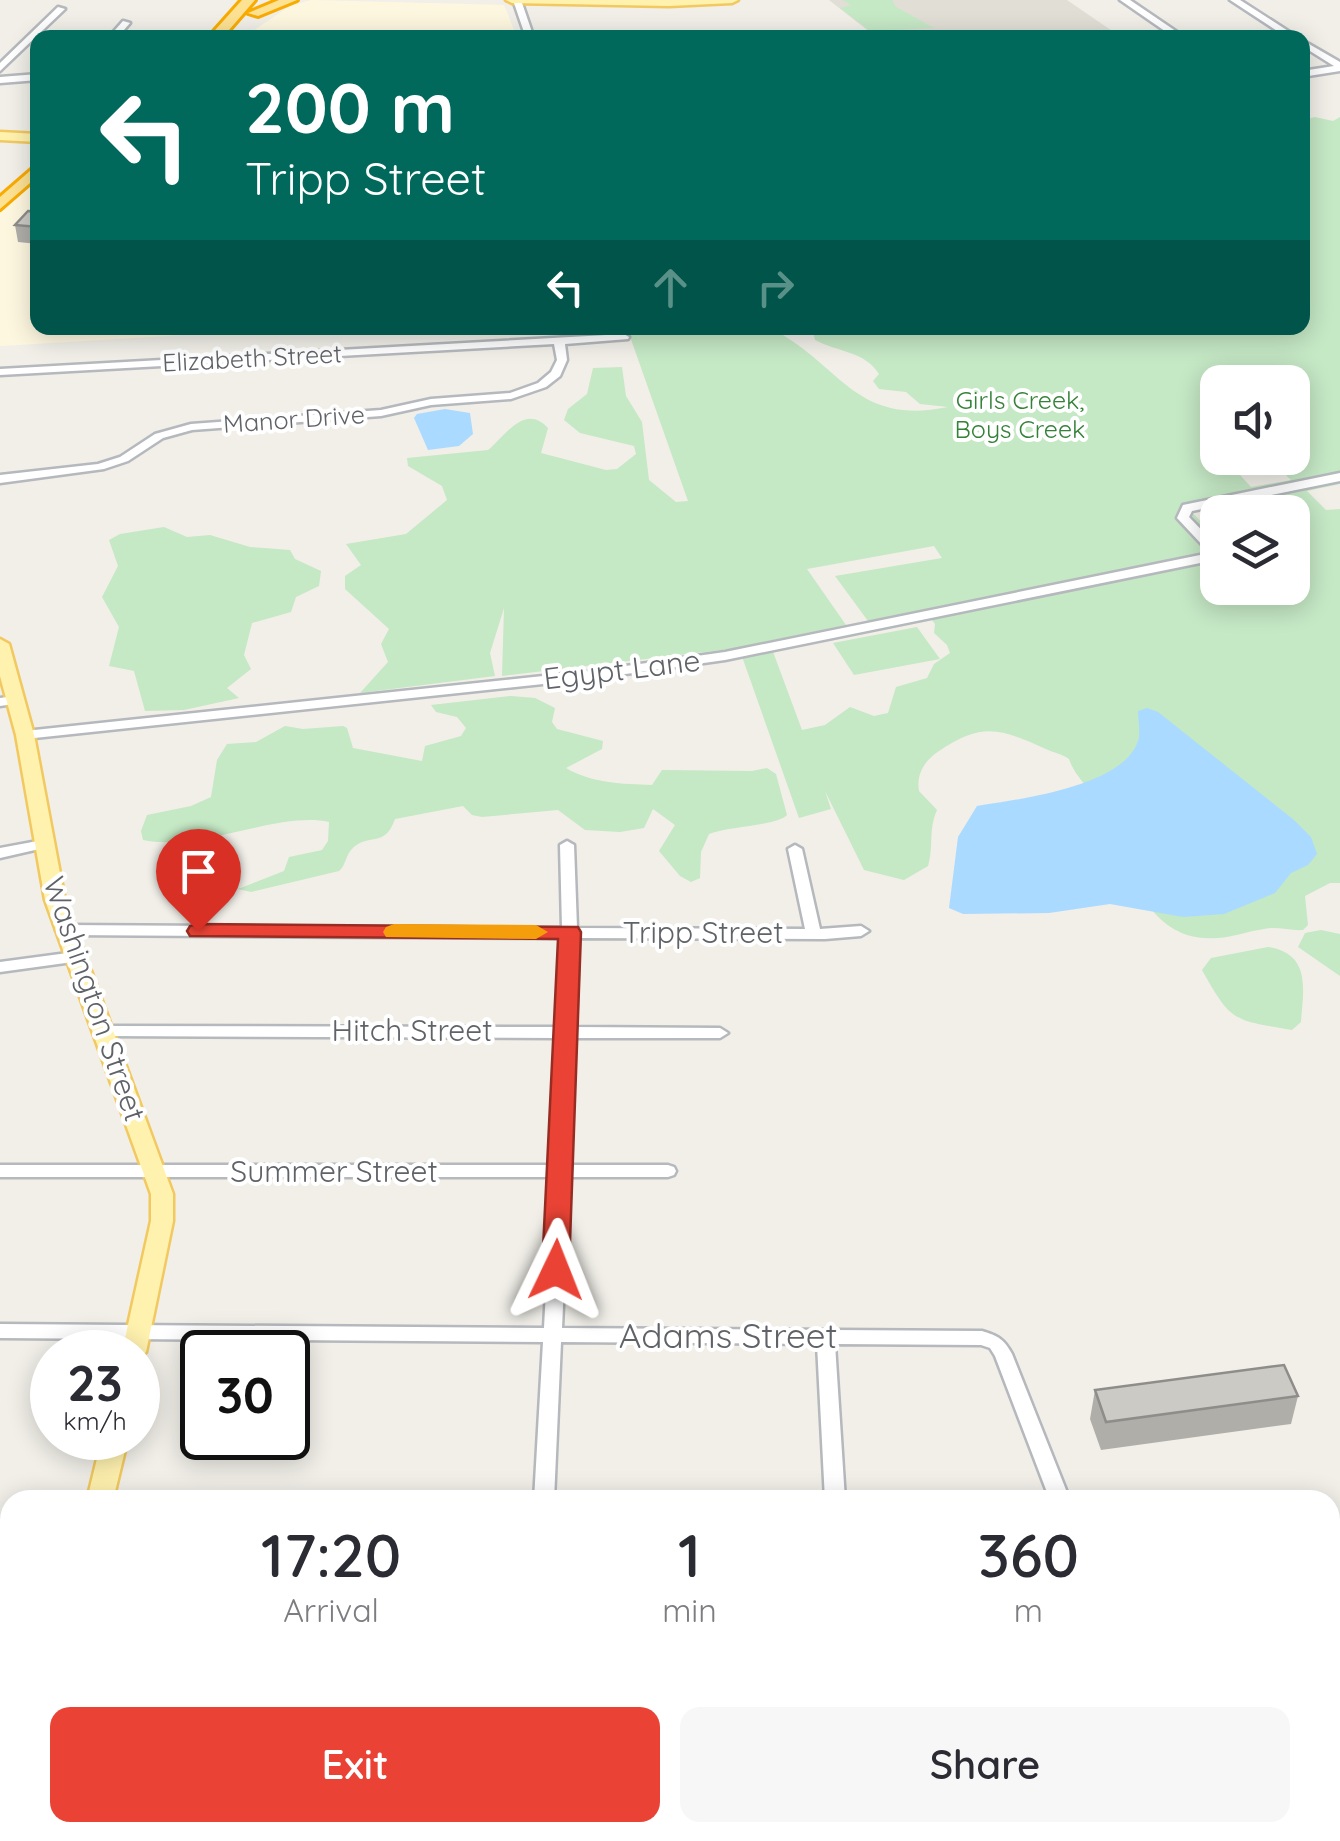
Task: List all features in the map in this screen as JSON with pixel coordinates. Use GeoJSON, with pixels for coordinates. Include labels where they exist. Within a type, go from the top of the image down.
{"type":"FeatureCollection","features":[{"type":"Feature","properties":{"kind":"highway"},"geometry":{"type":"LineString","coordinates":[[223,30],[265,0]]}},
{"type":"Feature","properties":{"kind":"highway"},"geometry":{"type":"LineString","coordinates":[[236,30],[252,7],[291,0]]}},
{"type":"Feature","properties":{"kind":"highway"},"geometry":{"type":"LineString","coordinates":[[218,30],[228,15],[227,4]]}},
{"type":"Feature","properties":{"kind":"highway"},"geometry":{"type":"LineString","coordinates":[[0,184],[30,158]]}},
{"type":"Feature","properties":{"kind":"highway"},"geometry":{"type":"LineString","coordinates":[[0,206],[30,176]]}},
{"type":"Feature","properties":{"kind":"main road"},"geometry":{"type":"LineString","coordinates":[[515,0],[732,0]]}},
{"type":"Feature","properties":{"kind":"main road"},"geometry":{"type":"LineString","coordinates":[[0,136],[30,138]]}},
{"type":"Feature","properties":{"kind":"main road","name":"Washington Street"},"geometry":{"type":"LineString","coordinates":[[0,644],[8,701],[25,735],[64,930],[156,1170],[162,1221],[139,1330]]}},
{"type":"Feature","properties":{"kind":"main road"},"geometry":{"type":"LineString","coordinates":[[102,1490],[110,1460]]}},
{"type":"Feature","properties":{"kind":"street"},"geometry":{"type":"LineString","coordinates":[[515,0],[527,30]]}},
{"type":"Feature","properties":{"kind":"street"},"geometry":{"type":"LineString","coordinates":[[1126,1],[1144,0]]}},
{"type":"Feature","properties":{"kind":"street"},"geometry":{"type":"LineString","coordinates":[[1234,0],[1282,30]]}},
{"type":"Feature","properties":{"kind":"street"},"geometry":{"type":"LineString","coordinates":[[1126,1],[1170,30]]}},
{"type":"Feature","properties":{"kind":"street"},"geometry":{"type":"LineString","coordinates":[[39,30],[60,10]]}},
{"type":"Feature","properties":{"kind":"street"},"geometry":{"type":"LineString","coordinates":[[119,30],[126,23]]}},
{"type":"Feature","properties":{"kind":"street"},"geometry":{"type":"LineString","coordinates":[[0,68],[30,39]]}},
{"type":"Feature","properties":{"kind":"street"},"geometry":{"type":"LineString","coordinates":[[1310,47],[1340,66]]}},
{"type":"Feature","properties":{"kind":"street"},"geometry":{"type":"LineString","coordinates":[[1310,72],[1340,66]]}},
{"type":"Feature","properties":{"kind":"street"},"geometry":{"type":"LineString","coordinates":[[0,80],[30,78]]}},
{"type":"Feature","properties":{"kind":"street","name":"Elizabeth Street"},"geometry":{"type":"LineString","coordinates":[[0,372],[624,336]]}},
{"type":"Feature","properties":{"kind":"street","name":"Manor Drive"},"geometry":{"type":"LineString","coordinates":[[0,479],[112,464],[160,436],[191,427],[381,413],[431,402],[521,394],[556,374],[562,360],[560,340]]}},
{"type":"Feature","properties":{"kind":"street","name":"Egypt Lane"},"geometry":{"type":"LineString","coordinates":[[25,735],[590,675],[725,656],[1211,557],[1213,550],[1185,522],[1182,515],[1187,508],[1340,477]]}},
{"type":"Feature","properties":{"kind":"street"},"geometry":{"type":"LineString","coordinates":[[0,852],[44,844]]}},
{"type":"Feature","properties":{"kind":"street"},"geometry":{"type":"LineString","coordinates":[[545,1490],[567,1032],[570,932],[567,845]]}},
{"type":"Feature","properties":{"kind":"street"},"geometry":{"type":"LineString","coordinates":[[795,850],[814,934]]}},
{"type":"Feature","properties":{"kind":"street","name":"Tripp Street"},"geometry":{"type":"LineString","coordinates":[[64,930],[814,934],[861,930]]}},
{"type":"Feature","properties":{"kind":"street"},"geometry":{"type":"LineString","coordinates":[[0,967],[75,958]]}},
{"type":"Feature","properties":{"kind":"street","name":"Hitch Street"},"geometry":{"type":"LineString","coordinates":[[105,1031],[720,1033]]}},
{"type":"Feature","properties":{"kind":"street","name":"Summer Street"},"geometry":{"type":"LineString","coordinates":[[0,1172],[668,1171]]}},
{"type":"Feature","properties":{"kind":"street","name":"Adams Street"},"geometry":{"type":"LineString","coordinates":[[0,1331],[30,1333]]}},
{"type":"Feature","properties":{"kind":"street","name":"Adams Street"},"geometry":{"type":"LineString","coordinates":[[160,1342],[553,1335],[993,1340],[1003,1354],[1056,1490]]}},
{"type":"Feature","properties":{"kind":"street"},"geometry":{"type":"LineString","coordinates":[[826,1337],[834,1490]]}},
{"type":"Feature","properties":{"kind":"shaded area"},"geometry":{"type":"Polygon","coordinates":[[[311,0],[504,5],[514,30],[254,30],[290,6],[311,0]]]}},
{"type":"Feature","properties":{"kind":"shaded area"},"geometry":{"type":"Polygon","coordinates":[[[829,0],[1067,0],[1111,30],[867,30],[829,0]]]}},
{"type":"Feature","properties":{"kind":"shaded area"},"geometry":{"type":"Polygon","coordinates":[[[30,183],[30,335],[185,335],[0,346],[0,213],[30,183]]]}},
{"type":"Feature","properties":{"kind":"green space"},"geometry":{"type":"Polygon","coordinates":[[[843,0],[892,0],[896,7],[934,28],[869,30],[840,8],[851,5],[843,0]]]}},
{"type":"Feature","properties":{"kind":"green space","name":"Girls Creek, Boys Creek"},"geometry":{"type":"Polygon","coordinates":[[[1340,117],[1340,484],[1307,491],[1326,510],[1340,509],[1340,883],[1330,883],[1305,896],[1308,925],[1303,930],[1269,928],[1218,938],[1194,937],[1174,929],[1144,899],[1103,807],[1069,759],[993,731],[955,741],[923,768],[919,791],[937,810],[928,866],[904,880],[864,870],[825,791],[831,809],[799,818],[739,648],[502,676],[504,608],[490,653],[495,676],[360,693],[388,662],[381,644],[389,629],[345,589],[345,576],[361,565],[346,544],[406,534],[447,500],[442,486],[408,466],[407,458],[488,450],[515,424],[531,419],[548,428],[541,453],[606,470],[617,469],[636,454],[634,446],[580,433],[564,420],[568,409],[587,394],[593,368],[622,367],[626,396],[642,422],[649,480],[676,502],[688,501],[629,335],[782,335],[870,400],[891,408],[917,411],[948,407],[920,404],[906,392],[879,389],[873,381],[879,374],[858,356],[815,340],[814,335],[1310,335],[1310,118],[1333,121],[1340,117]],[[934,546],[807,569],[846,625],[769,641],[802,730],[825,725],[850,707],[874,716],[888,713],[896,687],[927,678],[934,664],[950,653],[934,633],[935,624],[925,611],[868,621],[835,576],[942,558],[934,546]]]}},
{"type":"Feature","properties":{"kind":"green space"},"geometry":{"type":"Polygon","coordinates":[[[164,527],[187,537],[210,535],[250,547],[290,550],[295,559],[321,571],[319,586],[296,597],[291,612],[252,623],[244,655],[251,669],[227,688],[239,698],[184,710],[145,711],[134,671],[109,666],[119,627],[102,597],[118,566],[109,540],[120,534],[164,527]]]}},
{"type":"Feature","properties":{"kind":"green space"},"geometry":{"type":"Polygon","coordinates":[[[917,627],[940,659],[854,675],[833,643],[917,627]]]}},
{"type":"Feature","properties":{"kind":"green space"},"geometry":{"type":"Polygon","coordinates":[[[511,696],[535,698],[555,708],[552,722],[557,729],[603,741],[602,749],[566,768],[576,773],[607,782],[652,785],[662,770],[767,768],[776,774],[787,815],[709,834],[701,852],[700,878],[691,882],[680,876],[659,851],[675,825],[653,809],[644,828],[620,832],[585,830],[558,810],[482,817],[472,815],[463,806],[395,819],[386,834],[357,844],[339,871],[251,892],[238,889],[284,871],[289,857],[322,850],[328,841],[329,822],[287,822],[189,841],[143,840],[141,831],[147,815],[191,806],[211,797],[217,760],[227,744],[256,742],[285,726],[343,726],[353,748],[422,761],[425,746],[461,736],[466,728],[457,717],[436,712],[431,705],[511,696]]]}},
{"type":"Feature","properties":{"kind":"green space"},"geometry":{"type":"Polygon","coordinates":[[[1321,930],[1340,934],[1340,976],[1298,947],[1305,933],[1321,930]]]}},
{"type":"Feature","properties":{"kind":"green space"},"geometry":{"type":"Polygon","coordinates":[[[1268,947],[1292,957],[1302,976],[1301,1022],[1292,1030],[1236,1016],[1220,1000],[1202,970],[1211,958],[1268,947]]]}},
{"type":"Feature","properties":{"kind":"water"},"geometry":{"type":"Polygon","coordinates":[[[445,409],[470,413],[473,434],[459,446],[428,450],[414,418],[417,414],[445,409]]]}},
{"type":"Feature","properties":{"kind":"water"},"geometry":{"type":"Polygon","coordinates":[[[1147,708],[1158,712],[1294,820],[1311,837],[1317,854],[1308,865],[1291,873],[1275,893],[1224,914],[1183,917],[1110,904],[1049,913],[963,914],[949,908],[958,837],[977,806],[1068,788],[1112,770],[1128,757],[1138,741],[1138,711],[1147,708]]]}},
{"type":"Feature","properties":{"kind":"building"},"geometry":{"type":"Polygon","coordinates":[[[28,211],[30,211],[30,226],[15,225],[28,211]]]}},
{"type":"Feature","properties":{"kind":"building"},"geometry":{"type":"Polygon","coordinates":[[[1284,1365],[1298,1396],[1106,1422],[1095,1390],[1284,1365]]]}},
{"type":"Feature","properties":{"kind":"slow traffic"},"geometry":{"type":"LineString","coordinates":[[394,932],[536,932]]}},
{"type":"Feature","properties":{"kind":"route"},"geometry":{"type":"LineString","coordinates":[[198,931],[570,932],[556,1270]]}}]}
